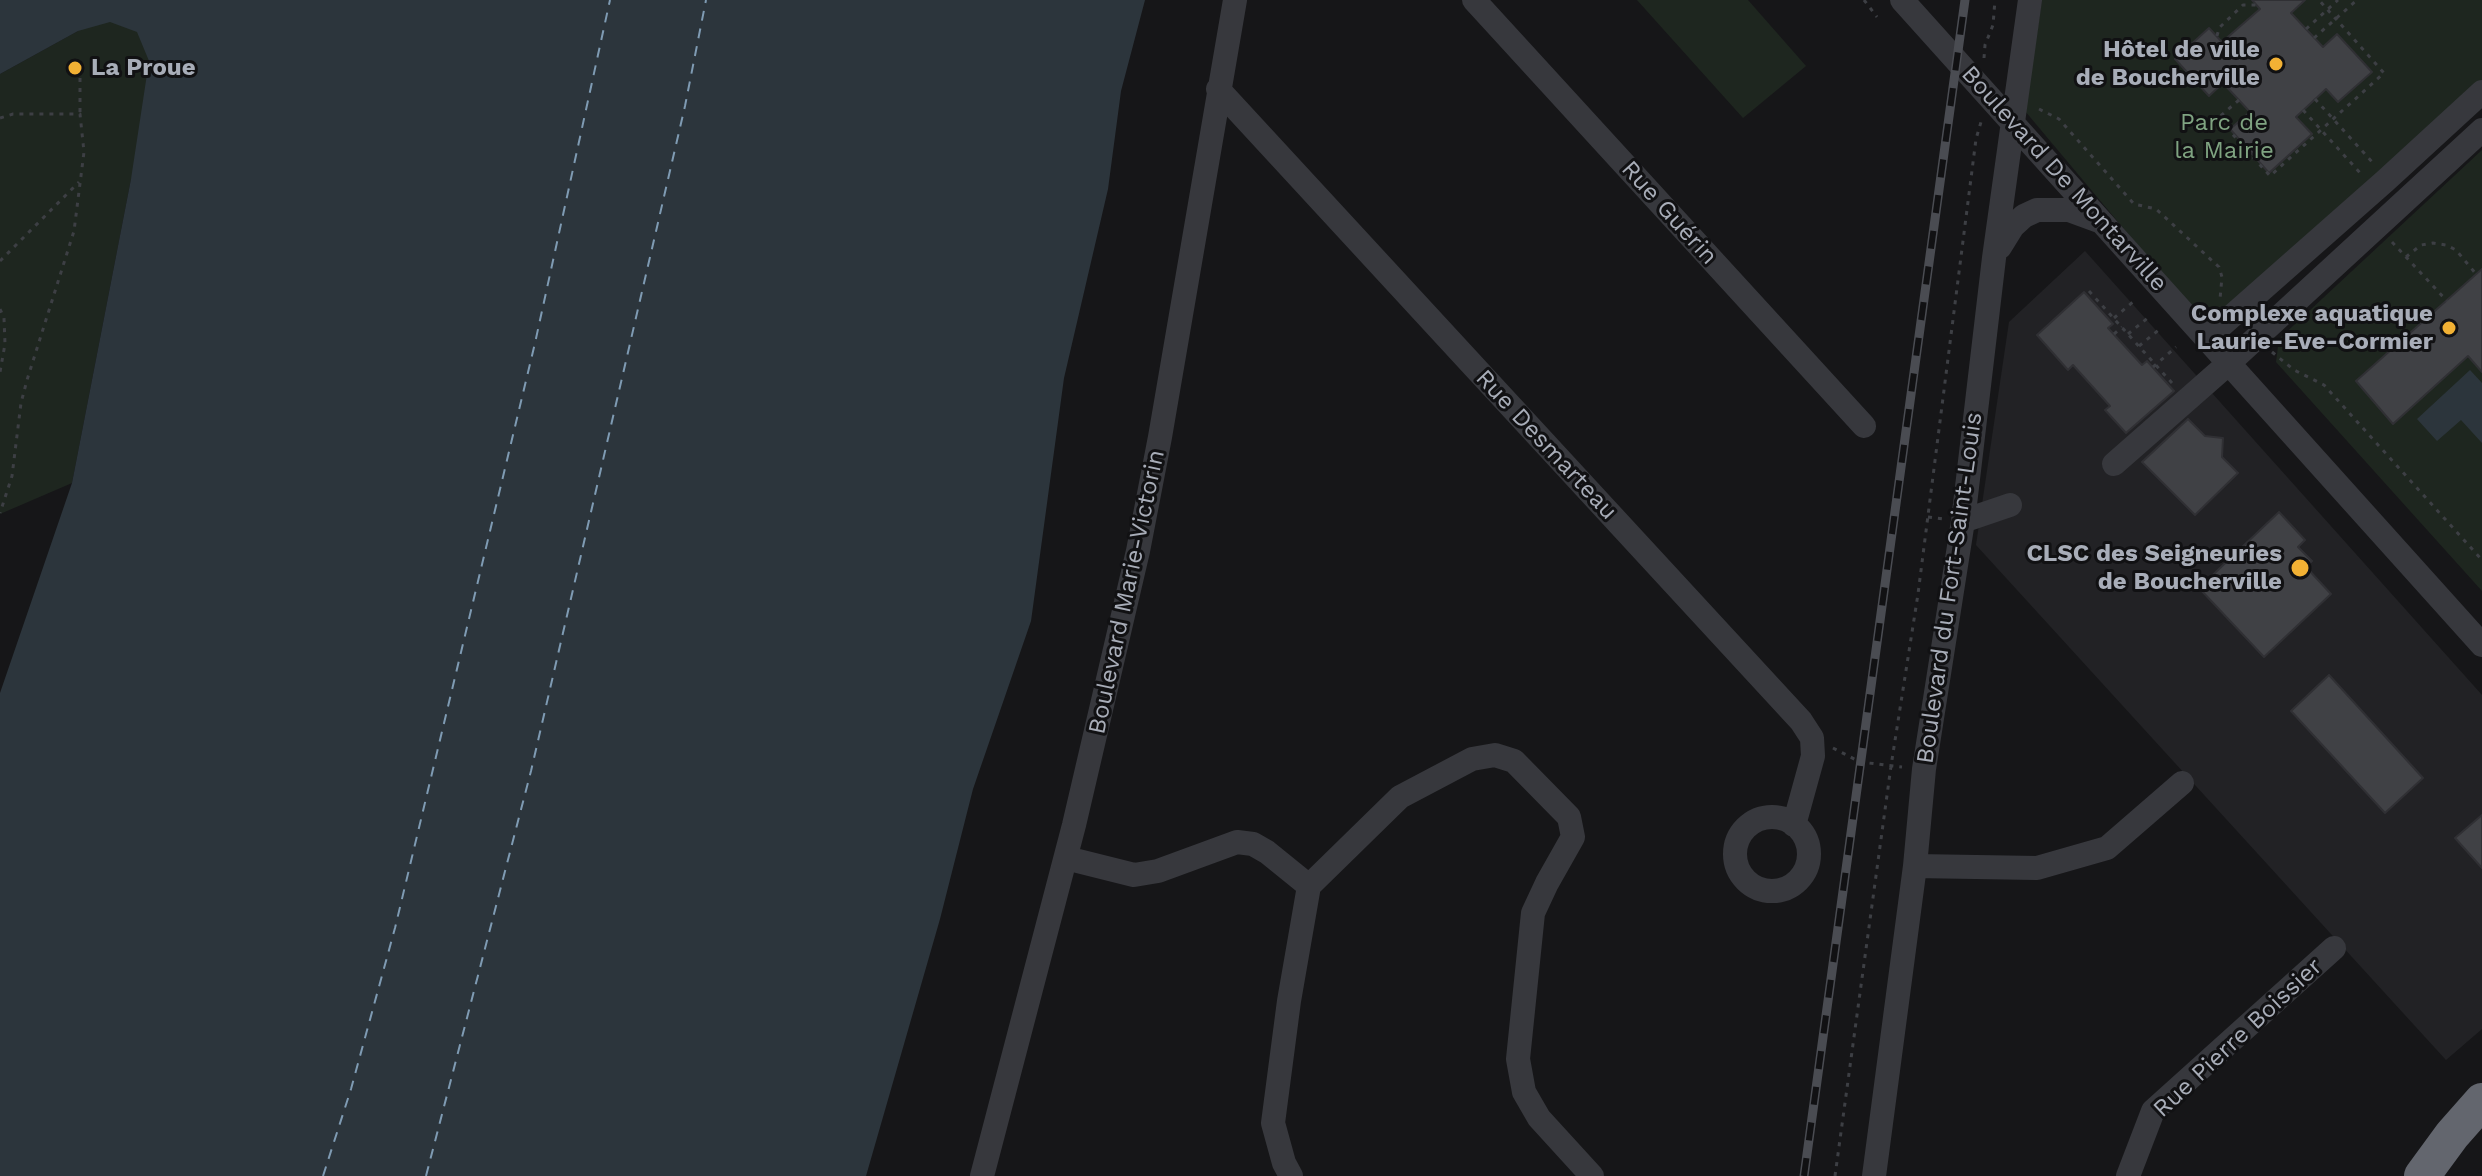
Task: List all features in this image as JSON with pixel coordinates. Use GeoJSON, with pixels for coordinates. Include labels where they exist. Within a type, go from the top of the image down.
{"type":"FeatureCollection","features":[{"type":"Feature","properties":{"kind":"highway"},"geometry":{"type":"LineString","coordinates":[[2422,1176],[2482,1101]]}},
{"type":"Feature","properties":{"kind":"highway"},"geometry":{"type":"LineString","coordinates":[[2453,1176],[2482,1134]]}},
{"type":"Feature","properties":{"kind":"street","name":"Boulevard Marie-Victorin"},"geometry":{"type":"LineString","coordinates":[[982,1176],[1066,858],[1138,551],[1235,0]]}},
{"type":"Feature","properties":{"kind":"street","name":"Rue Guérin"},"geometry":{"type":"LineString","coordinates":[[1474,0],[1864,426]]}},
{"type":"Feature","properties":{"kind":"street","name":"Boulevard De Montarville"},"geometry":{"type":"LineString","coordinates":[[1902,0],[2482,645]]}},
{"type":"Feature","properties":{"kind":"street","name":"Boulevard du Fort-Saint-Louis"},"geometry":{"type":"LineString","coordinates":[[1874,1176],[1915,866],[1924,769],[1963,521],[1994,258],[2030,0]]}},
{"type":"Feature","properties":{"kind":"street","name":"Rue Desmarteau"},"geometry":{"type":"LineString","coordinates":[[1218,89],[1801,721],[1812,738]]}},
{"type":"Feature","properties":{"kind":"street"},"geometry":{"type":"LineString","coordinates":[[2207,338],[2482,92]]}},
{"type":"Feature","properties":{"kind":"street"},"geometry":{"type":"LineString","coordinates":[[2114,464],[2229,363],[2482,130]]}},
{"type":"Feature","properties":{"kind":"street"},"geometry":{"type":"LineString","coordinates":[[1994,258],[2013,226],[2037,210],[2069,210],[2102,222]]}},
{"type":"Feature","properties":{"kind":"street"},"geometry":{"type":"LineString","coordinates":[[1963,521],[2010,505]]}},
{"type":"Feature","properties":{"kind":"street"},"geometry":{"type":"LineString","coordinates":[[1794,825],[1813,756],[1812,738]]}},
{"type":"Feature","properties":{"kind":"street"},"geometry":{"type":"LineString","coordinates":[[1291,1176],[1284,1163],[1273,1123],[1289,1001],[1309,886],[1400,797],[1472,759],[1495,755],[1514,761],[1569,817],[1573,837],[1533,913],[1518,1059],[1524,1092],[1539,1118],[1592,1176]]}},
{"type":"Feature","properties":{"kind":"street"},"geometry":{"type":"LineString","coordinates":[[1915,866],[2037,868],[2107,848],[2182,783]]}},
{"type":"Feature","properties":{"kind":"street"},"geometry":{"type":"LineString","coordinates":[[1066,858],[1134,875],[1158,871],[1237,842],[1253,844],[1267,852],[1309,886]]}},
{"type":"Feature","properties":{"kind":"street","name":"Rue Pierre Boissier"},"geometry":{"type":"LineString","coordinates":[[2128,1176],[2153,1111],[2334,948]]}},
{"type":"Feature","properties":{"kind":"path"},"geometry":{"type":"LineString","coordinates":[[1864,0],[1877,17]]}},
{"type":"Feature","properties":{"kind":"path"},"geometry":{"type":"LineString","coordinates":[[1985,53],[1993,25],[1995,0]]}},
{"type":"Feature","properties":{"kind":"path"},"geometry":{"type":"LineString","coordinates":[[2239,100],[2218,118],[2270,176],[2384,73],[2319,0]]}},
{"type":"Feature","properties":{"kind":"path"},"geometry":{"type":"LineString","coordinates":[[2306,29],[2338,0]]}},
{"type":"Feature","properties":{"kind":"path"},"geometry":{"type":"LineString","coordinates":[[2314,38],[2357,0]]}},
{"type":"Feature","properties":{"kind":"path"},"geometry":{"type":"LineString","coordinates":[[2217,36],[2219,28],[2243,5],[2256,5]]}},
{"type":"Feature","properties":{"kind":"path"},"geometry":{"type":"LineString","coordinates":[[0,513],[12,476],[27,380],[74,231],[84,152],[80,68]]}},
{"type":"Feature","properties":{"kind":"path"},"geometry":{"type":"LineString","coordinates":[[2315,99],[2376,167]]}},
{"type":"Feature","properties":{"kind":"path","name":"Boulevard De Montarville"},"geometry":{"type":"LineString","coordinates":[[2039,109],[2059,119],[2134,204],[2156,209],[2219,267],[2222,277],[2220,302]]}},
{"type":"Feature","properties":{"kind":"path"},"geometry":{"type":"LineString","coordinates":[[2303,110],[2365,177]]}},
{"type":"Feature","properties":{"kind":"path"},"geometry":{"type":"LineString","coordinates":[[0,118],[13,114],[80,114]]}},
{"type":"Feature","properties":{"kind":"path","name":"Boulevard du Fort-Saint-Louis"},"geometry":{"type":"LineString","coordinates":[[1835,1176],[1891,766],[1918,594],[1976,139],[1981,124]]}},
{"type":"Feature","properties":{"kind":"path"},"geometry":{"type":"LineString","coordinates":[[0,261],[79,182]]}},
{"type":"Feature","properties":{"kind":"path"},"geometry":{"type":"LineString","coordinates":[[2120,200],[2127,196]]}},
{"type":"Feature","properties":{"kind":"path"},"geometry":{"type":"LineString","coordinates":[[2386,236],[2447,301]]}},
{"type":"Feature","properties":{"kind":"path"},"geometry":{"type":"LineString","coordinates":[[2406,257],[2421,245],[2446,245],[2456,250],[2476,274]]}},
{"type":"Feature","properties":{"kind":"path"},"geometry":{"type":"LineString","coordinates":[[2089,291],[2172,383]]}},
{"type":"Feature","properties":{"kind":"path"},"geometry":{"type":"LineString","coordinates":[[2114,318],[2134,301]]}},
{"type":"Feature","properties":{"kind":"path"},"geometry":{"type":"LineString","coordinates":[[0,309],[4,318],[5,344],[0,372]]}},
{"type":"Feature","properties":{"kind":"path"},"geometry":{"type":"LineString","coordinates":[[2128,334],[2149,317]]}},
{"type":"Feature","properties":{"kind":"path"},"geometry":{"type":"LineString","coordinates":[[2114,334],[2122,327]]}},
{"type":"Feature","properties":{"kind":"path"},"geometry":{"type":"LineString","coordinates":[[2139,346],[2160,329]]}},
{"type":"Feature","properties":{"kind":"path"},"geometry":{"type":"LineString","coordinates":[[2154,366],[2176,347]]}},
{"type":"Feature","properties":{"kind":"path"},"geometry":{"type":"LineString","coordinates":[[2268,349],[2294,370],[2324,385],[2482,560]]}},
{"type":"Feature","properties":{"kind":"path"},"geometry":{"type":"LineString","coordinates":[[1812,738],[1860,762],[1924,769]]}},
{"type":"Feature","properties":{"kind":"shaded area"},"geometry":{"type":"Polygon","coordinates":[[[0,0],[1145,0],[1121,91],[1108,189],[1064,378],[1031,621],[973,789],[940,919],[866,1176],[0,1176],[0,693],[72,483],[131,179],[149,61],[137,32],[110,22],[78,31],[0,74],[0,0]]]}},
{"type":"Feature","properties":{"kind":"shaded area"},"geometry":{"type":"Polygon","coordinates":[[[2085,251],[2482,695],[2482,1029],[2446,1060],[1976,545],[2009,322],[2085,251]]]}},
{"type":"Feature","properties":{"kind":"shaded area"},"geometry":{"type":"Polygon","coordinates":[[[2470,370],[2482,383],[2482,443],[2461,420],[2437,441],[2417,419],[2470,370]]]}},
{"type":"Feature","properties":{"kind":"green space"},"geometry":{"type":"Polygon","coordinates":[[[93,0],[226,0],[131,179],[72,483],[0,514],[0,74],[78,31],[93,0]]]}},
{"type":"Feature","properties":{"kind":"green space"},"geometry":{"type":"Polygon","coordinates":[[[1637,0],[1748,0],[1806,66],[1743,118],[1637,0]]]}},
{"type":"Feature","properties":{"kind":"green space","name":"Parc de la Mairie"},"geometry":{"type":"Polygon","coordinates":[[[2042,0],[2482,0],[2482,85],[2207,328],[2025,111],[2042,0]]]}},
{"type":"Feature","properties":{"kind":"green space"},"geometry":{"type":"Polygon","coordinates":[[[2482,150],[2482,591],[2276,362],[2279,339],[2482,150]]]}},
{"type":"Feature","properties":{"kind":"building"},"geometry":{"type":"Polygon","coordinates":[[[2252,0],[2305,0],[2291,13],[2323,47],[2337,34],[2372,72],[2338,102],[2326,89],[2296,117],[2312,134],[2269,173],[2230,129],[2250,112],[2223,83],[2209,96],[2175,59],[2209,28],[2222,42],[2260,9],[2252,0]]]}},
{"type":"Feature","properties":{"kind":"building","name":"Complexe aquatique Laurie-Eve-Cormier"},"geometry":{"type":"Polygon","coordinates":[[[2482,269],[2482,372],[2468,356],[2393,424],[2356,381],[2482,269]]]}},
{"type":"Feature","properties":{"kind":"building"},"geometry":{"type":"Polygon","coordinates":[[[2084,292],[2113,324],[2108,328],[2142,365],[2147,361],[2174,391],[2126,433],[2105,410],[2110,406],[2073,365],[2068,370],[2037,335],[2084,292]]]}},
{"type":"Feature","properties":{"kind":"building"},"geometry":{"type":"Polygon","coordinates":[[[2188,419],[2205,436],[2223,438],[2222,457],[2238,473],[2195,515],[2142,462],[2188,419]]]}},
{"type":"Feature","properties":{"kind":"building"},"geometry":{"type":"Polygon","coordinates":[[[2279,512],[2305,540],[2298,547],[2312,561],[2306,567],[2331,594],[2264,657],[2199,588],[2279,512]]]}},
{"type":"Feature","properties":{"kind":"building"},"geometry":{"type":"Polygon","coordinates":[[[2329,675],[2423,778],[2385,813],[2291,711],[2329,675]]]}},
{"type":"Feature","properties":{"kind":"building"},"geometry":{"type":"Polygon","coordinates":[[[2482,815],[2482,868],[2455,838],[2482,815]]]}},
{"type":"Feature","properties":{"kind":"ferry route"},"geometry":{"type":"LineString","coordinates":[[323,1176],[351,1089],[395,928],[535,343],[610,0]]}},
{"type":"Feature","properties":{"kind":"ferry route"},"geometry":{"type":"LineString","coordinates":[[426,1176],[531,771],[685,106],[706,0]]}},
{"type":"Feature","properties":{"kind":"railway"},"geometry":{"type":"LineString","coordinates":[[1804,1176],[1965,0]]}},
{"type":"Feature","properties":{"kind":"place","name":"Hôtel de ville de Boucherville"},"geometry":{"type":"Point","coordinates":[2276,64]}},
{"type":"Feature","properties":{"kind":"place","name":"La Proue"},"geometry":{"type":"Point","coordinates":[75,68]}},
{"type":"Feature","properties":{"kind":"place","name":"Complexe aquatique Laurie-Eve-Cormier"},"geometry":{"type":"Point","coordinates":[2449,328]}},
{"type":"Feature","properties":{"kind":"place","name":"CLSC des Seigneuries de Boucherville"},"geometry":{"type":"Point","coordinates":[2300,568]}}]}
